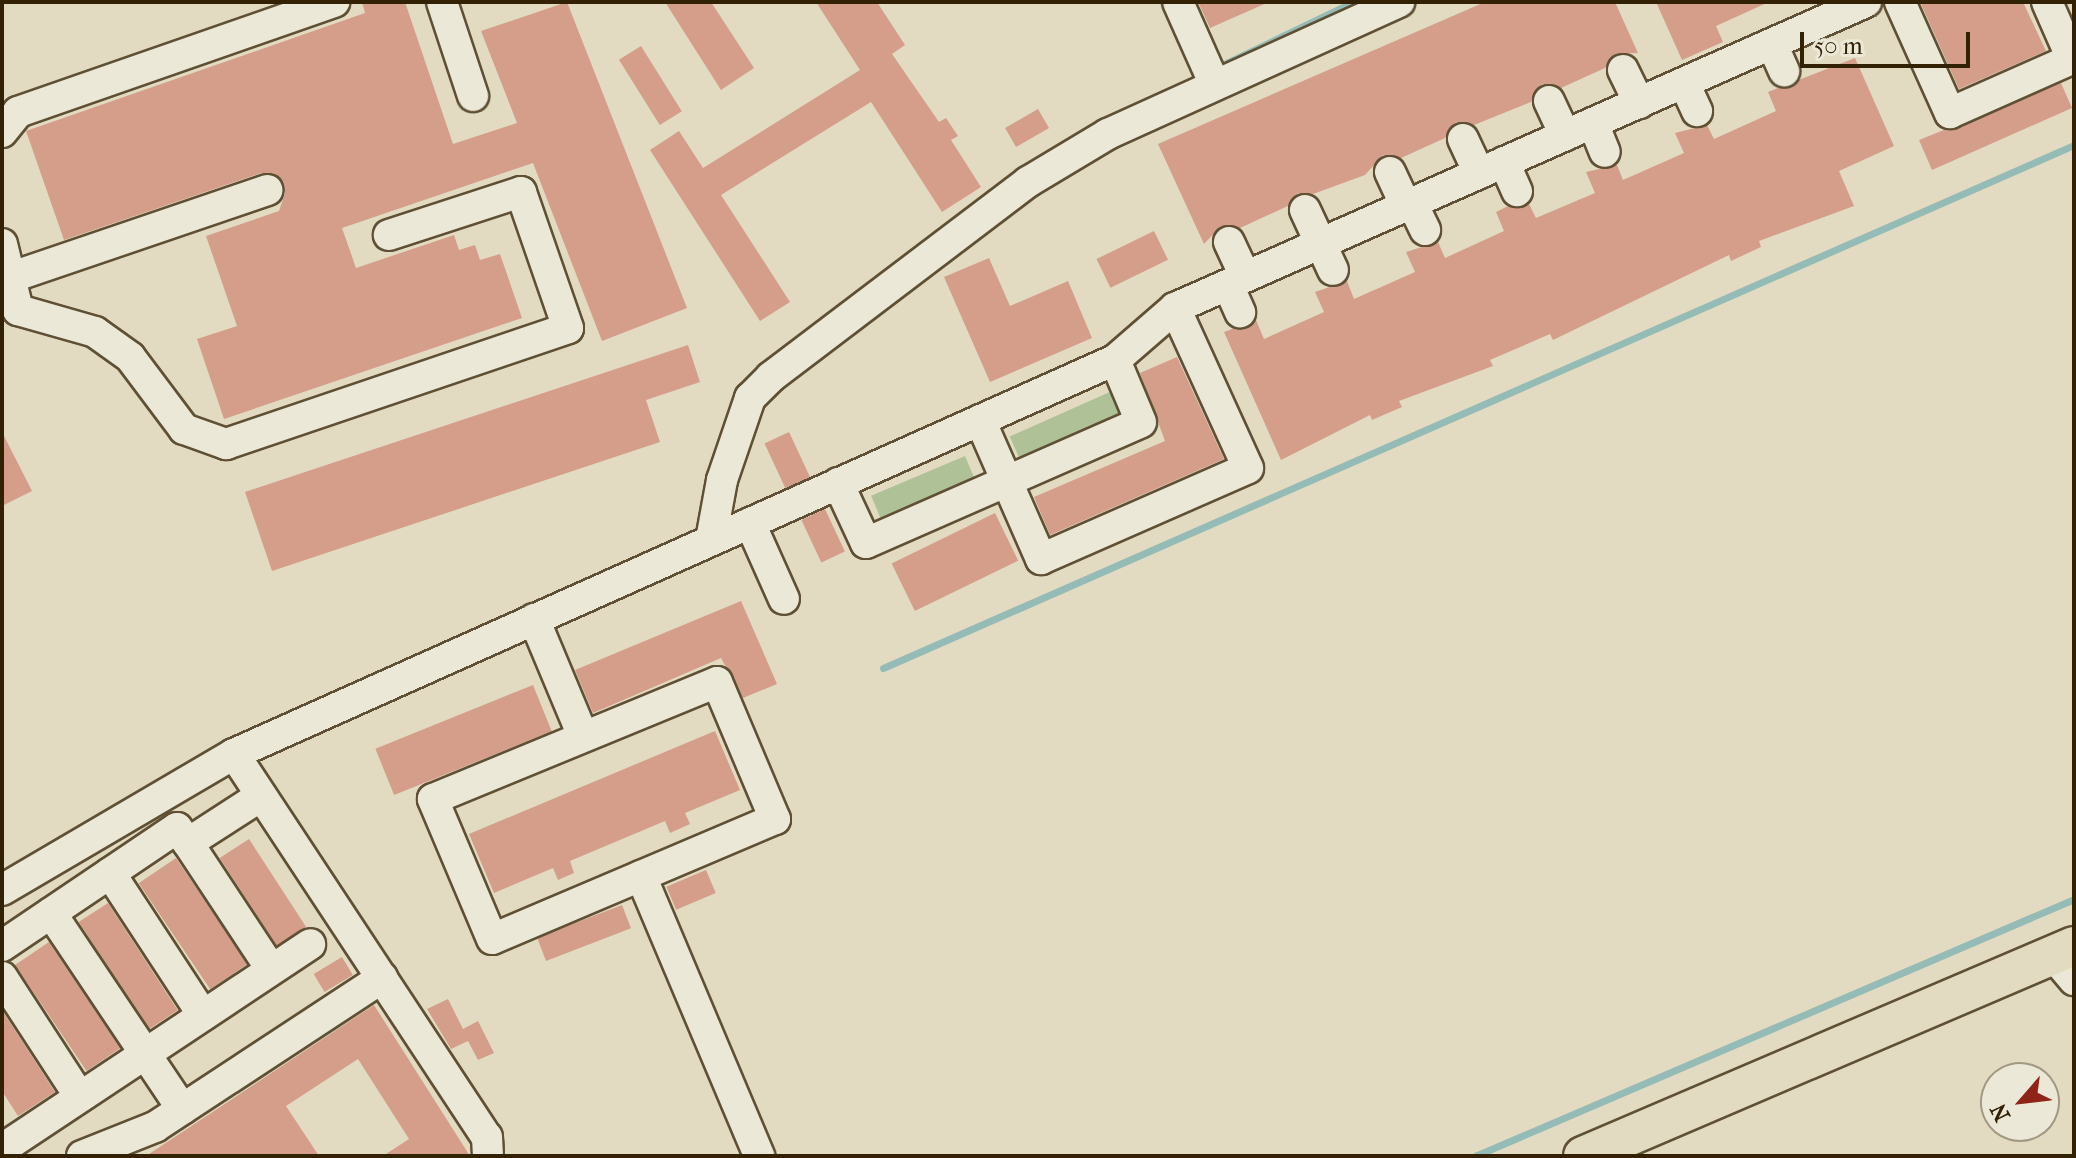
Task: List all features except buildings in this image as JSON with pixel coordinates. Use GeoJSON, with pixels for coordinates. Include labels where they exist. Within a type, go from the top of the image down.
{"type":"FeatureCollection","features":[{"type":"Feature","properties":{"kind":"main road"},"geometry":{"type":"LineString","coordinates":[[1583,1156],[2067,960]]}},
{"type":"Feature","properties":{"kind":"street"},"geometry":{"type":"LineString","coordinates":[[2,132],[18,112],[334,2]]}},
{"type":"Feature","properties":{"kind":"street"},"geometry":{"type":"LineString","coordinates":[[442,2],[473,96]]}},
{"type":"Feature","properties":{"kind":"street"},"geometry":{"type":"LineString","coordinates":[[1178,2],[1214,83]]}},
{"type":"Feature","properties":{"kind":"street"},"geometry":{"type":"LineString","coordinates":[[711,540],[722,480],[750,398],[771,377],[1028,182],[1130,122],[1399,2]]}},
{"type":"Feature","properties":{"kind":"street"},"geometry":{"type":"LineString","coordinates":[[2,890],[234,754],[1115,360],[1175,308],[1236,281],[1327,257],[1409,204],[1684,83],[1778,58],[1866,2]]}},
{"type":"Feature","properties":{"kind":"street"},"geometry":{"type":"LineString","coordinates":[[1900,2],[1950,113],[2072,59],[2047,2]]}},
{"type":"Feature","properties":{"kind":"street"},"geometry":{"type":"LineString","coordinates":[[1623,70],[1639,103]]}},
{"type":"Feature","properties":{"kind":"street"},"geometry":{"type":"LineString","coordinates":[[1684,83],[1697,111]]}},
{"type":"Feature","properties":{"kind":"street"},"geometry":{"type":"LineString","coordinates":[[1549,101],[1565,136]]}},
{"type":"Feature","properties":{"kind":"street"},"geometry":{"type":"LineString","coordinates":[[1593,123],[1605,152]]}},
{"type":"Feature","properties":{"kind":"street"},"geometry":{"type":"LineString","coordinates":[[1463,139],[1517,191]]}},
{"type":"Feature","properties":{"kind":"street"},"geometry":{"type":"LineString","coordinates":[[1390,172],[1425,230]]}},
{"type":"Feature","properties":{"kind":"street"},"geometry":{"type":"LineString","coordinates":[[9,278],[267,190]]}},
{"type":"Feature","properties":{"kind":"street"},"geometry":{"type":"LineString","coordinates":[[2,244],[9,278],[10,314],[95,332],[130,357],[184,429],[226,444],[568,328],[521,192],[389,235]]}},
{"type":"Feature","properties":{"kind":"street"},"geometry":{"type":"LineString","coordinates":[[1305,210],[1327,257]]}},
{"type":"Feature","properties":{"kind":"street"},"geometry":{"type":"LineString","coordinates":[[1229,242],[1240,312]]}},
{"type":"Feature","properties":{"kind":"street"},"geometry":{"type":"LineString","coordinates":[[980,420],[1041,559],[1248,468],[1175,308]]}},
{"type":"Feature","properties":{"kind":"street"},"geometry":{"type":"LineString","coordinates":[[838,483],[866,543],[1141,422],[1115,360]]}},
{"type":"Feature","properties":{"kind":"street"},"geometry":{"type":"LineString","coordinates":[[750,523],[784,599]]}},
{"type":"Feature","properties":{"kind":"street"},"geometry":{"type":"LineString","coordinates":[[534,619],[583,736]]}},
{"type":"Feature","properties":{"kind":"street"},"geometry":{"type":"LineString","coordinates":[[717,682],[775,819],[492,939],[433,799],[583,736],[717,682]]}},
{"type":"Feature","properties":{"kind":"street"},"geometry":{"type":"LineString","coordinates":[[234,754],[487,1137],[488,1156]]}},
{"type":"Feature","properties":{"kind":"street"},"geometry":{"type":"LineString","coordinates":[[188,843],[261,796]]}},
{"type":"Feature","properties":{"kind":"street"},"geometry":{"type":"LineString","coordinates":[[2,946],[177,828],[271,969]]}},
{"type":"Feature","properties":{"kind":"street"},"geometry":{"type":"LineString","coordinates":[[110,873],[203,1015]]}},
{"type":"Feature","properties":{"kind":"street"},"geometry":{"type":"LineString","coordinates":[[641,876],[759,1156]]}},
{"type":"Feature","properties":{"kind":"street"},"geometry":{"type":"LineString","coordinates":[[51,913],[142,1055],[182,1109]]}},
{"type":"Feature","properties":{"kind":"street"},"geometry":{"type":"LineString","coordinates":[[7,1135],[80,1097],[310,944]]}},
{"type":"Feature","properties":{"kind":"street"},"geometry":{"type":"LineString","coordinates":[[2,977],[80,1097]]}},
{"type":"Feature","properties":{"kind":"street"},"geometry":{"type":"LineString","coordinates":[[82,1156],[182,1109],[382,978]]}},
{"type":"Feature","properties":{"kind":"green space"},"geometry":{"type":"Polygon","coordinates":[[[1112,391],[1126,422],[1024,468],[1010,437],[1112,391]]]}},
{"type":"Feature","properties":{"kind":"green space"},"geometry":{"type":"Polygon","coordinates":[[[965,456],[978,487],[884,527],[871,496],[965,456]]]}},
{"type":"Feature","properties":{"kind":"waterway"},"geometry":{"type":"LineString","coordinates":[[1216,68],[1353,2]]}},
{"type":"Feature","properties":{"kind":"waterway"},"geometry":{"type":"LineString","coordinates":[[883,668],[2074,145]]}},
{"type":"Feature","properties":{"kind":"waterway"},"geometry":{"type":"LineString","coordinates":[[1475,1156],[2074,899]]}}]}
